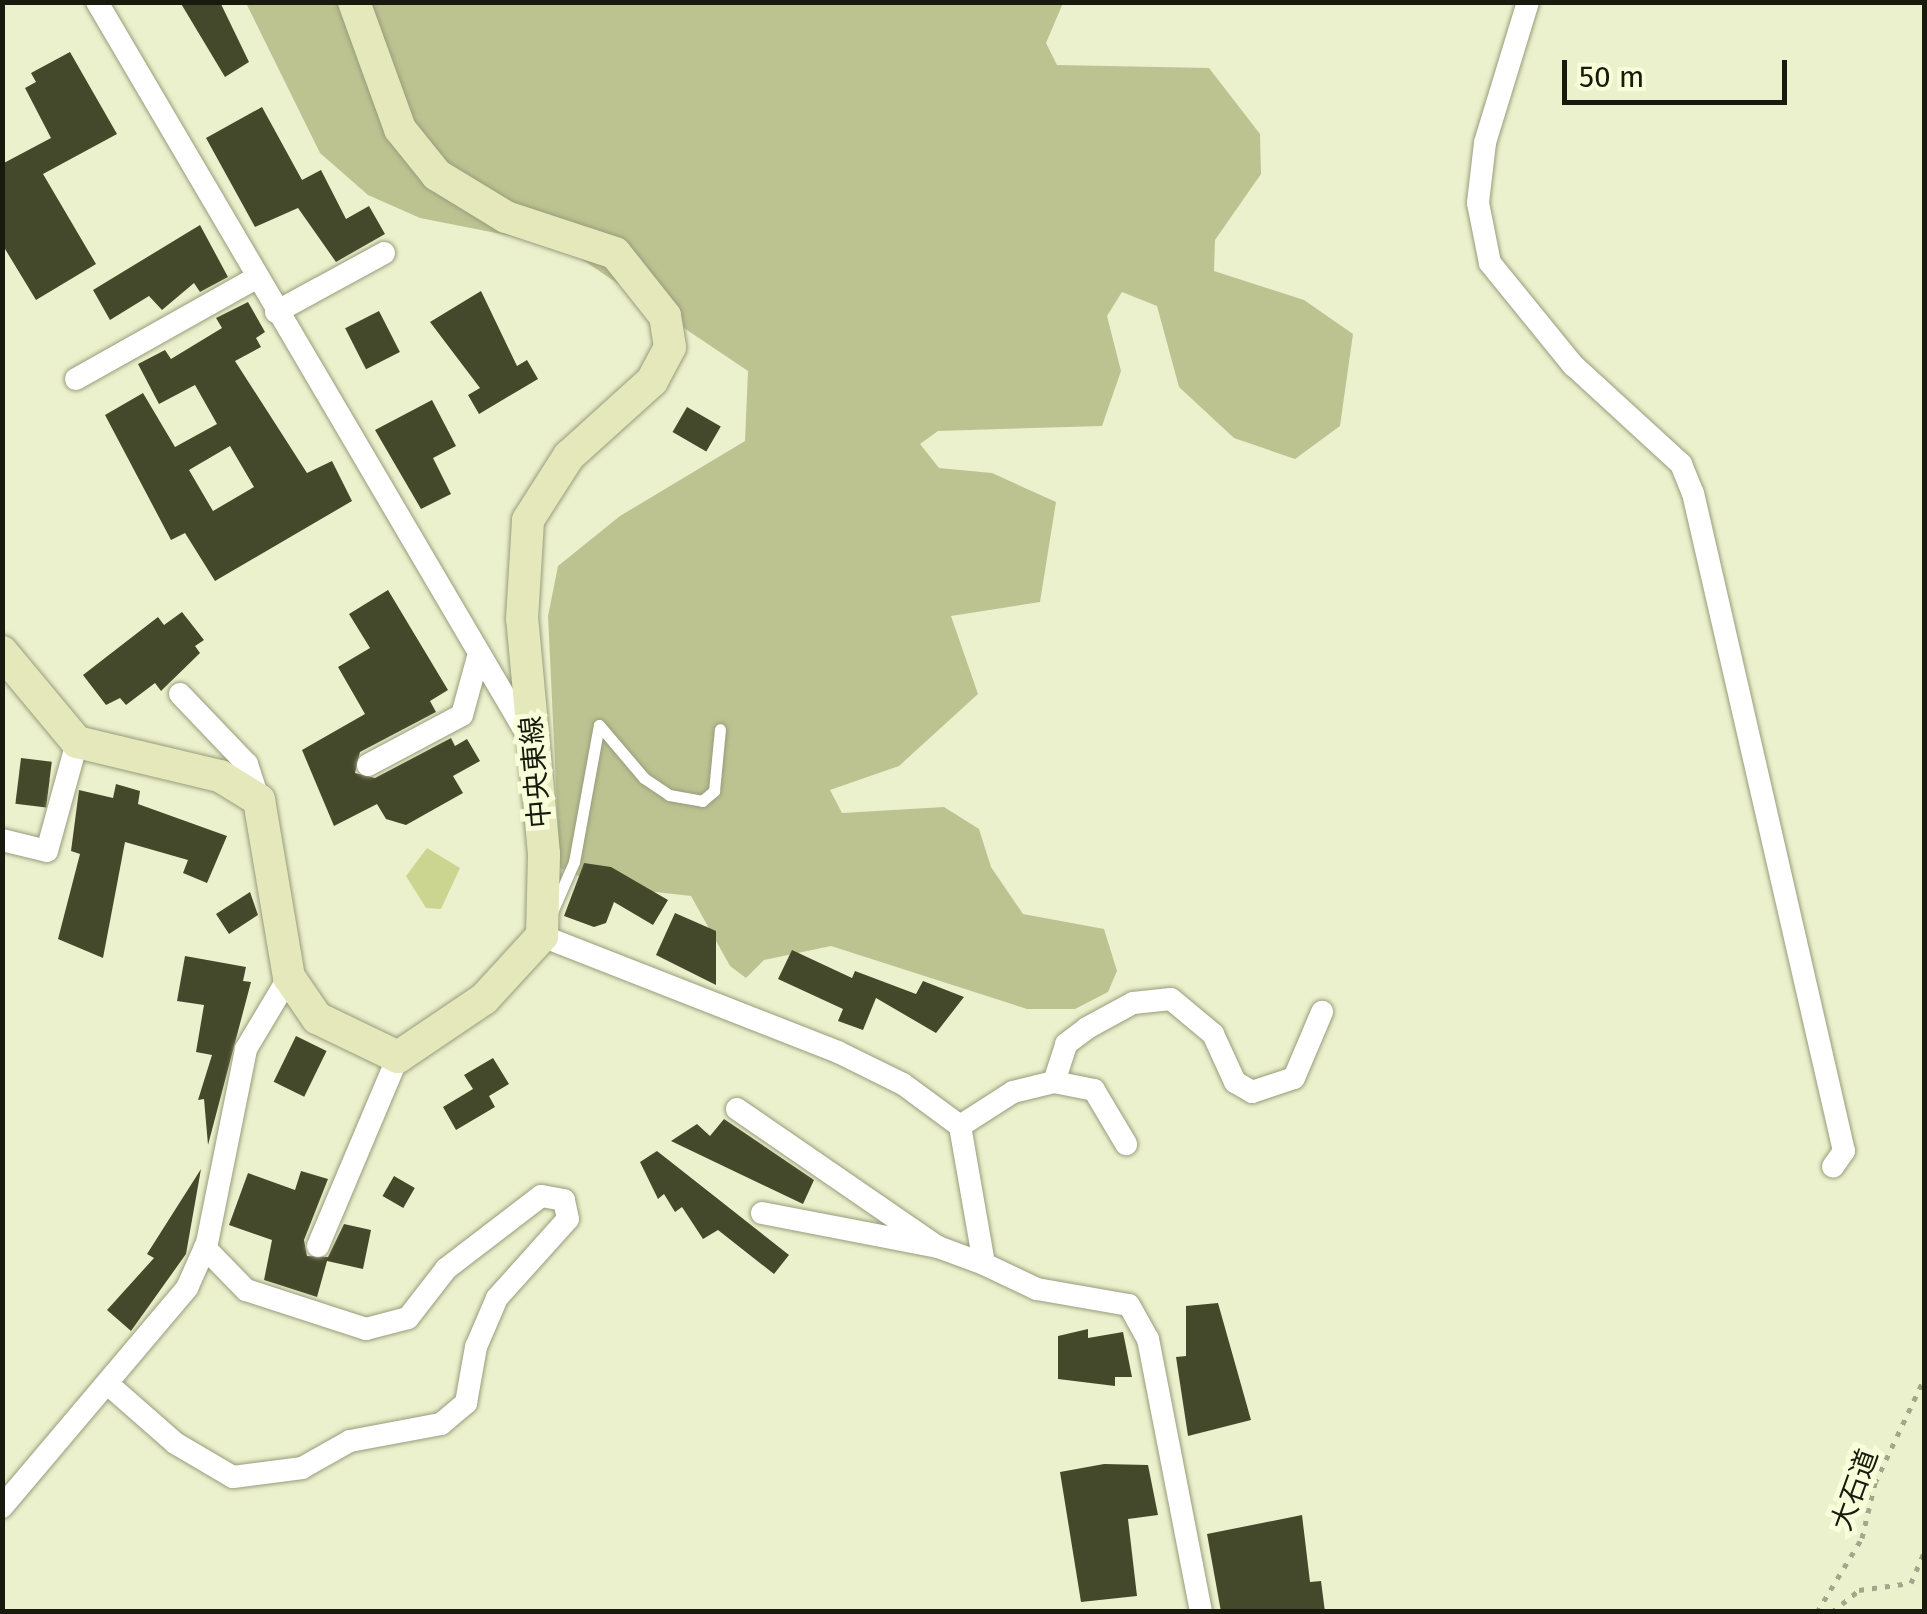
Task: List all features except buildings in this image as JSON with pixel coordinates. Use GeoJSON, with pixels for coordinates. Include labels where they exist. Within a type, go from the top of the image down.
{"type":"FeatureCollection","features":[{"type":"Feature","properties":{"kind":"main road","name":"中央東線"},"geometry":{"type":"LineString","coordinates":[[354,2],[400,129],[438,175],[506,217],[616,253],[665,316],[670,347],[652,381],[570,456],[528,520],[522,618],[534,746],[542,928]]}},
{"type":"Feature","properties":{"kind":"main road"},"geometry":{"type":"LineString","coordinates":[[2,652],[76,742],[220,776],[260,800],[286,919],[289,977],[317,1018],[398,1057],[484,999],[542,928]]}},
{"type":"Feature","properties":{"kind":"street"},"geometry":{"type":"LineString","coordinates":[[97,2],[478,658],[534,746]]}},
{"type":"Feature","properties":{"kind":"street"},"geometry":{"type":"LineString","coordinates":[[1528,2],[1484,143],[1478,203],[1490,263],[1573,365],[1682,464],[1844,1151],[1834,1167]]}},
{"type":"Feature","properties":{"kind":"street"},"geometry":{"type":"LineString","coordinates":[[276,312],[384,253]]}},
{"type":"Feature","properties":{"kind":"street"},"geometry":{"type":"LineString","coordinates":[[76,379],[256,278]]}},
{"type":"Feature","properties":{"kind":"street"},"geometry":{"type":"LineString","coordinates":[[368,765],[462,715],[478,658]]}},
{"type":"Feature","properties":{"kind":"street"},"geometry":{"type":"LineString","coordinates":[[180,694],[247,764],[260,800]]}},
{"type":"Feature","properties":{"kind":"street"},"geometry":{"type":"LineString","coordinates":[[2,840],[47,851],[76,742]]}},
{"type":"Feature","properties":{"kind":"street"},"geometry":{"type":"LineString","coordinates":[[542,928],[838,1052],[903,1084],[960,1126],[984,1264]]}},
{"type":"Feature","properties":{"kind":"street"},"geometry":{"type":"LineString","coordinates":[[2,1508],[174,1314],[205,1248],[246,1049],[289,977]]}},
{"type":"Feature","properties":{"kind":"street"},"geometry":{"type":"LineString","coordinates":[[1054,1082],[1066,1044],[1088,1028],[1133,1003],[1171,999],[1199,1018],[1235,1082],[1252,1092],[1294,1078],[1322,1012]]}},
{"type":"Feature","properties":{"kind":"street"},"geometry":{"type":"LineString","coordinates":[[318,1246],[398,1057]]}},
{"type":"Feature","properties":{"kind":"street"},"geometry":{"type":"LineString","coordinates":[[960,1126],[1013,1092],[1054,1082],[1094,1090],[1126,1144]]}},
{"type":"Feature","properties":{"kind":"street"},"geometry":{"type":"LineString","coordinates":[[737,1109],[938,1247]]}},
{"type":"Feature","properties":{"kind":"street"},"geometry":{"type":"LineString","coordinates":[[109,1385],[174,1443],[233,1478],[302,1468],[350,1440],[442,1424],[466,1403],[476,1347],[497,1298],[568,1219],[564,1200],[541,1196],[446,1268],[408,1318],[366,1329],[246,1290],[205,1248]]}},
{"type":"Feature","properties":{"kind":"street"},"geometry":{"type":"LineString","coordinates":[[762,1213],[938,1247],[1037,1288],[1128,1304],[1148,1338],[1201,1612]]}},
{"type":"Feature","properties":{"kind":"lane"},"geometry":{"type":"LineString","coordinates":[[542,928],[558,906],[574,862],[599,726],[644,778],[669,795],[702,802],[714,791],[720,730]]}},
{"type":"Feature","properties":{"kind":"path","name":"大石道"},"geometry":{"type":"LineString","coordinates":[[1817,1612],[1862,1538],[1875,1483],[1924,1379]]}},
{"type":"Feature","properties":{"kind":"path"},"geometry":{"type":"LineString","coordinates":[[1832,1612],[1859,1590],[1910,1584],[1924,1553]]}},
{"type":"Feature","properties":{"kind":"shaded area"},"geometry":{"type":"Polygon","coordinates":[[[246,3],[1063,3],[1046,43],[1057,65],[1209,68],[1260,134],[1261,174],[1215,240],[1214,271],[1304,300],[1353,334],[1340,426],[1295,459],[1234,438],[1179,387],[1157,306],[1122,292],[1107,316],[1121,371],[1102,426],[938,431],[920,444],[939,468],[992,473],[1056,502],[1040,602],[951,616],[978,694],[899,766],[830,790],[842,813],[944,807],[979,829],[991,867],[1023,914],[1104,929],[1117,971],[1108,992],[1075,1009],[1027,1009],[831,946],[764,960],[746,978],[730,966],[691,896],[602,886],[560,868],[548,616],[558,566],[620,516],[745,441],[748,371],[562,246],[420,218],[368,195],[320,153],[246,3]]]}},
{"type":"Feature","properties":{"kind":"shaded area"},"geometry":{"type":"Polygon","coordinates":[[[427,848],[460,868],[441,909],[426,908],[406,876],[427,848]]]}}]}
